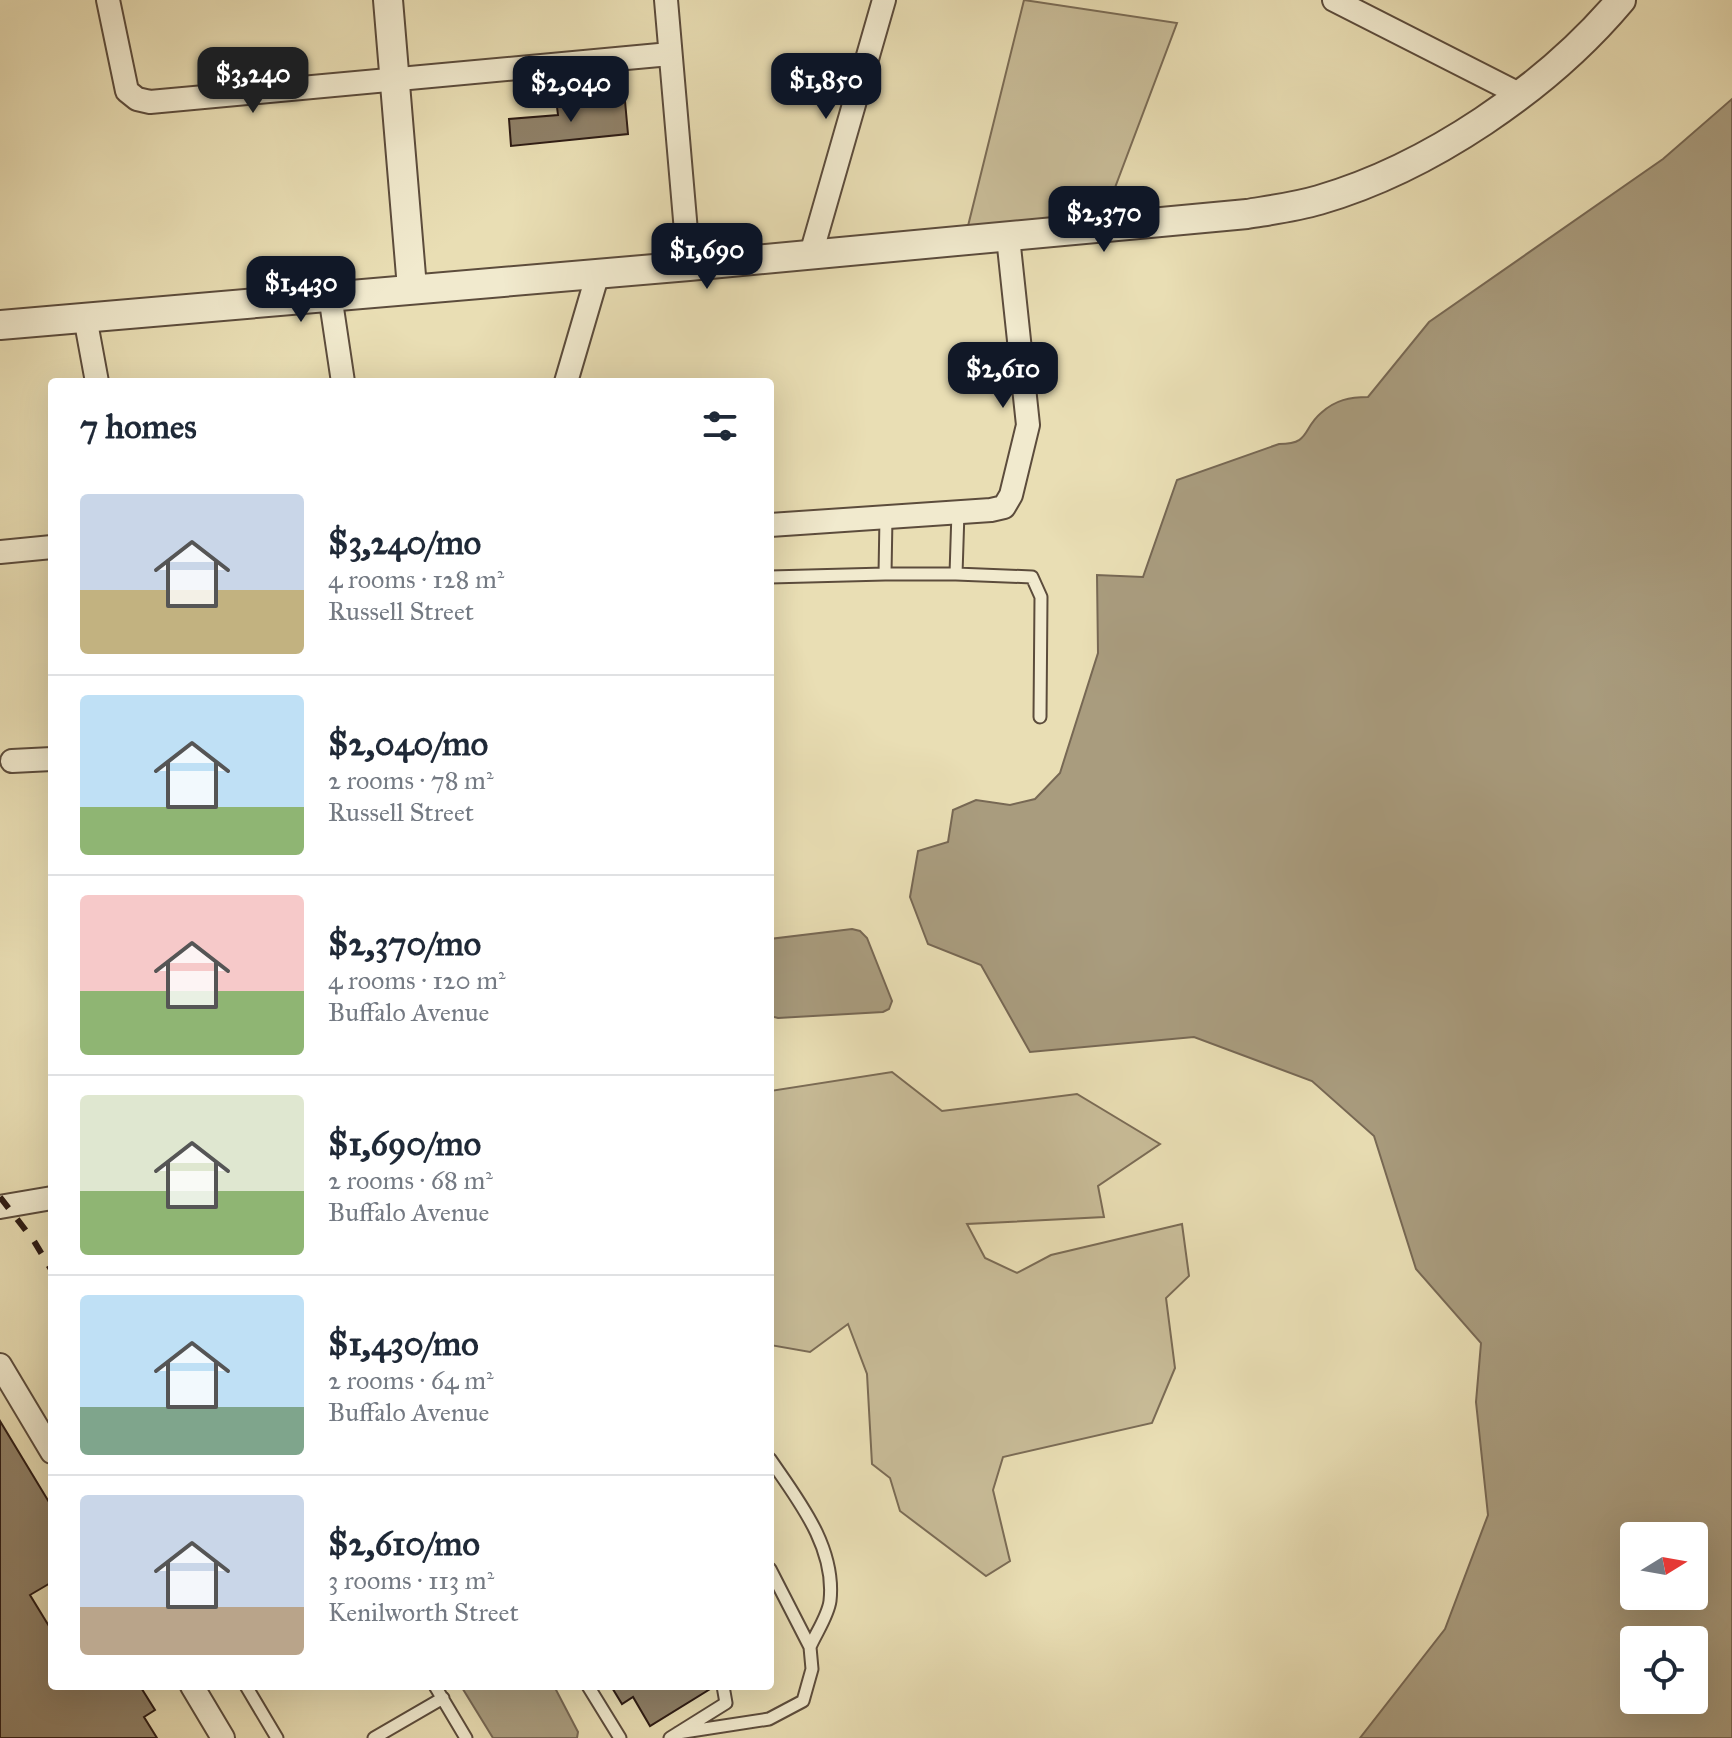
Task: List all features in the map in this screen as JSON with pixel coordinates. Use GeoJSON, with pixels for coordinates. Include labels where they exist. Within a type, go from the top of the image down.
{"type":"FeatureCollection","features":[{"type":"Feature","properties":{"kind":"street"},"geometry":{"type":"LineString","coordinates":[[108,0],[127,91],[137,99],[150,102],[670,54]]}},
{"type":"Feature","properties":{"kind":"street"},"geometry":{"type":"LineString","coordinates":[[388,0],[412,288]]}},
{"type":"Feature","properties":{"kind":"street"},"geometry":{"type":"LineString","coordinates":[[666,0],[689,266]]}},
{"type":"Feature","properties":{"kind":"street"},"geometry":{"type":"LineString","coordinates":[[811,254],[884,0]]}},
{"type":"Feature","properties":{"kind":"street"},"geometry":{"type":"LineString","coordinates":[[1334,0],[1519,94]]}},
{"type":"Feature","properties":{"kind":"street"},"geometry":{"type":"LineString","coordinates":[[0,325],[1008,237],[1293,207],[1378,178],[1431,152],[1519,94],[1575,48],[1621,0]]}},
{"type":"Feature","properties":{"kind":"street"},"geometry":{"type":"LineString","coordinates":[[774,525],[1004,507],[1011,495],[1028,425],[1008,237]]}},
{"type":"Feature","properties":{"kind":"street"},"geometry":{"type":"LineString","coordinates":[[567,378],[598,273]]}},
{"type":"Feature","properties":{"kind":"street"},"geometry":{"type":"LineString","coordinates":[[330,295],[342,378]]}},
{"type":"Feature","properties":{"kind":"street"},"geometry":{"type":"LineString","coordinates":[[85,317],[96,378]]}},
{"type":"Feature","properties":{"kind":"street"},"geometry":{"type":"LineString","coordinates":[[0,552],[48,547]]}},
{"type":"Feature","properties":{"kind":"street"},"geometry":{"type":"LineString","coordinates":[[12,761],[48,759]]}},
{"type":"Feature","properties":{"kind":"street"},"geometry":{"type":"LineString","coordinates":[[0,1207],[48,1199]]}},
{"type":"Feature","properties":{"kind":"street"},"geometry":{"type":"LineString","coordinates":[[0,1365],[48,1445]]}},
{"type":"Feature","properties":{"kind":"street"},"geometry":{"type":"LineString","coordinates":[[194,1690],[223,1738]]}},
{"type":"Feature","properties":{"kind":"lane"},"geometry":{"type":"LineString","coordinates":[[956,574],[958,512]]}},
{"type":"Feature","properties":{"kind":"lane"},"geometry":{"type":"LineString","coordinates":[[885,574],[892,516]]}},
{"type":"Feature","properties":{"kind":"lane"},"geometry":{"type":"LineString","coordinates":[[774,577],[956,574],[1032,577],[1041,597],[1040,717]]}},
{"type":"Feature","properties":{"kind":"lane"},"geometry":{"type":"LineString","coordinates":[[774,1465],[811,1520],[830,1574],[830,1604],[810,1647]]}},
{"type":"Feature","properties":{"kind":"lane"},"geometry":{"type":"LineString","coordinates":[[674,1736],[769,1719],[803,1701],[812,1669],[810,1647],[774,1577]]}},
{"type":"Feature","properties":{"kind":"lane"},"geometry":{"type":"LineString","coordinates":[[248,1690],[277,1738]]}},
{"type":"Feature","properties":{"kind":"lane"},"geometry":{"type":"LineString","coordinates":[[438,1690],[466,1738]]}},
{"type":"Feature","properties":{"kind":"lane"},"geometry":{"type":"LineString","coordinates":[[590,1690],[620,1738]]}},
{"type":"Feature","properties":{"kind":"lane"},"geometry":{"type":"LineString","coordinates":[[674,1736],[726,1703],[724,1690]]}},
{"type":"Feature","properties":{"kind":"lane"},"geometry":{"type":"LineString","coordinates":[[374,1738],[443,1698]]}},
{"type":"Feature","properties":{"kind":"shaded area"},"geometry":{"type":"Polygon","coordinates":[[[1024,0],[1177,23],[1105,214],[968,226],[1024,0]]]}},
{"type":"Feature","properties":{"kind":"shaded area"},"geometry":{"type":"Polygon","coordinates":[[[1732,99],[1732,1738],[1360,1738],[1445,1629],[1488,1515],[1476,1402],[1481,1343],[1416,1269],[1374,1136],[1312,1081],[1194,1037],[1030,1052],[981,965],[928,944],[910,897],[918,851],[948,842],[953,810],[976,800],[1010,805],[1035,799],[1060,773],[1098,653],[1097,575],[1143,577],[1177,480],[1279,444],[1296,441],[1332,405],[1368,397],[1429,322],[1663,159],[1732,99]]]}},
{"type":"Feature","properties":{"kind":"shaded area"},"geometry":{"type":"Polygon","coordinates":[[[852,929],[860,931],[867,938],[892,1001],[889,1009],[883,1012],[774,1017],[774,939],[852,929]]]}},
{"type":"Feature","properties":{"kind":"shaded area"},"geometry":{"type":"Polygon","coordinates":[[[892,1072],[942,1111],[1077,1094],[1160,1144],[1098,1186],[1104,1217],[967,1224],[985,1258],[1017,1273],[1051,1255],[1182,1224],[1189,1276],[1166,1298],[1175,1368],[1152,1423],[1003,1457],[993,1490],[1010,1561],[986,1576],[900,1511],[890,1478],[872,1464],[867,1374],[848,1324],[810,1352],[774,1346],[774,1090],[892,1072]]]}},
{"type":"Feature","properties":{"kind":"shaded area"},"geometry":{"type":"Polygon","coordinates":[[[463,1690],[556,1690],[578,1732],[577,1738],[493,1738],[463,1690]]]}},
{"type":"Feature","properties":{"kind":"building"},"geometry":{"type":"Polygon","coordinates":[[[625,101],[628,134],[511,146],[509,119],[558,115],[557,107],[625,101]]]}},
{"type":"Feature","properties":{"kind":"building"},"geometry":{"type":"Polygon","coordinates":[[[0,1421],[48,1500],[48,1584],[30,1595],[48,1624],[48,1690],[142,1690],[155,1710],[144,1717],[157,1738],[0,1738],[0,1421]]]}},
{"type":"Feature","properties":{"kind":"building"},"geometry":{"type":"Polygon","coordinates":[[[613,1690],[708,1690],[650,1726],[633,1697],[622,1704],[613,1690]]]}},
{"type":"Feature","properties":{"kind":"railway"},"geometry":{"type":"LineString","coordinates":[[0,1197],[48,1264]]}}]}
